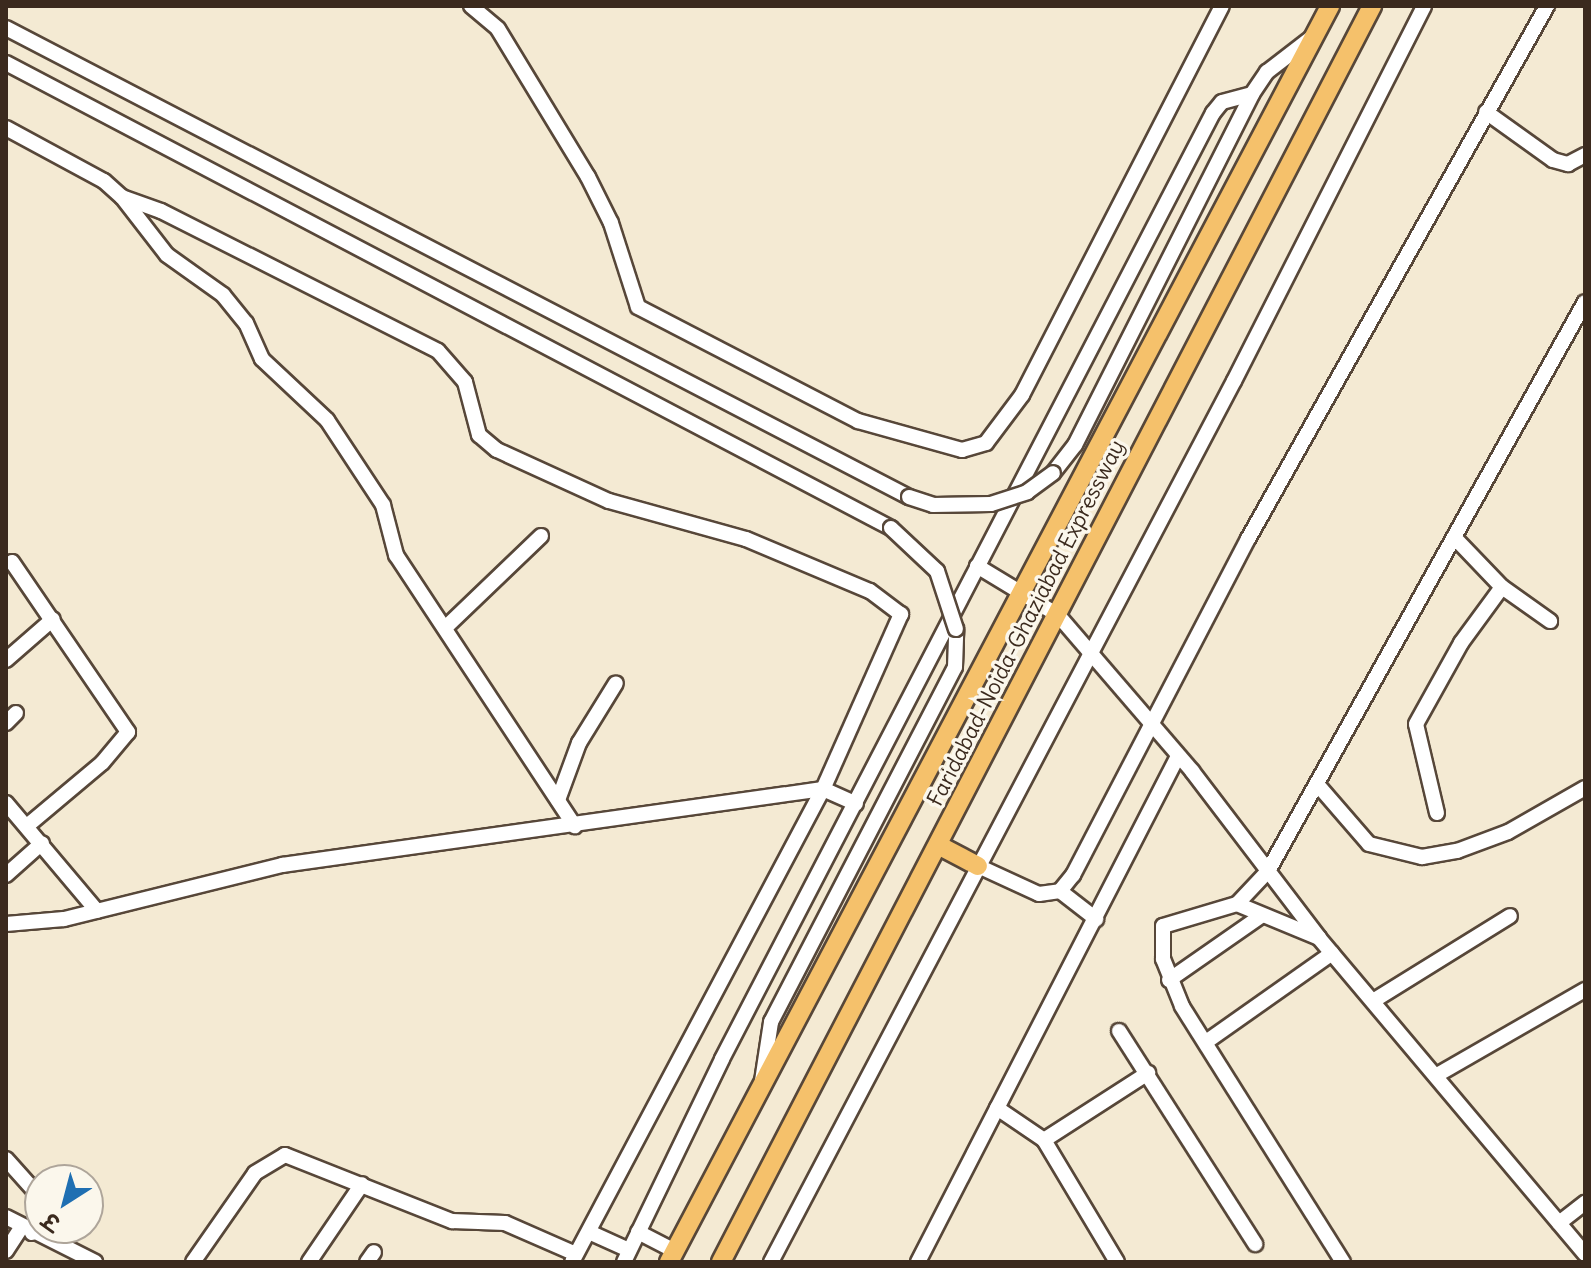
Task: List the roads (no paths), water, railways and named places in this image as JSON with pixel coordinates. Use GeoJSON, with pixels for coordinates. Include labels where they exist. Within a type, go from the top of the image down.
{"type":"FeatureCollection","features":[{"type":"Feature","properties":{"kind":"main road","name":"Faridabad-Noida-Ghaziabad Expressway"},"geometry":{"type":"LineString","coordinates":[[672,1257],[1330,6]]}},
{"type":"Feature","properties":{"kind":"main road","name":"Faridabad-Noida-Ghaziabad Expressway"},"geometry":{"type":"LineString","coordinates":[[721,1262],[1372,6]]}},
{"type":"Feature","properties":{"kind":"main road"},"geometry":{"type":"LineString","coordinates":[[938,845],[978,866]]}},
{"type":"Feature","properties":{"kind":"street"},"geometry":{"type":"LineString","coordinates":[[471,6],[498,29],[588,177],[611,223],[638,307],[858,421],[962,450],[986,443],[1022,395],[1222,6]]}},
{"type":"Feature","properties":{"kind":"street"},"geometry":{"type":"LineString","coordinates":[[771,1262],[1091,653],[1424,6]]}},
{"type":"Feature","properties":{"kind":"street"},"geometry":{"type":"LineString","coordinates":[[978,866],[1039,894],[1060,891],[1073,875],[1149,722],[1547,6]]}},
{"type":"Feature","properties":{"kind":"street"},"geometry":{"type":"LineString","coordinates":[[6,28],[909,497],[933,505],[991,504],[1027,492],[1053,473],[1082,432],[1252,94],[1267,72],[1315,35]]}},
{"type":"Feature","properties":{"kind":"street"},"geometry":{"type":"LineString","coordinates":[[6,63],[891,528],[937,571],[953,613],[956,629],[955,667],[771,1022],[761,1085]]}},
{"type":"Feature","properties":{"kind":"street"},"geometry":{"type":"LineString","coordinates":[[589,1232],[626,1256],[977,566],[1213,113],[1222,102],[1252,94]]}},
{"type":"Feature","properties":{"kind":"street"},"geometry":{"type":"LineString","coordinates":[[1486,112],[1553,160],[1568,164],[1585,155]]}},
{"type":"Feature","properties":{"kind":"street"},"geometry":{"type":"LineString","coordinates":[[6,128],[104,181],[122,197],[167,255],[223,295],[246,323],[262,359],[338,435],[383,505],[396,555],[575,826]]}},
{"type":"Feature","properties":{"kind":"street"},"geometry":{"type":"LineString","coordinates":[[122,197],[161,211],[438,351],[465,382],[479,435],[497,450],[609,501],[746,539],[891,603],[901,614],[889,650],[823,789],[574,1258],[505,1223],[452,1221],[302,1159],[275,1157],[255,1173],[193,1262]]}},
{"type":"Feature","properties":{"kind":"street"},"geometry":{"type":"LineString","coordinates":[[1343,1262],[1169,980],[1163,926],[1237,904],[1268,871],[1585,302]]}},
{"type":"Feature","properties":{"kind":"street"},"geometry":{"type":"LineString","coordinates":[[445,628],[541,536]]}},
{"type":"Feature","properties":{"kind":"street"},"geometry":{"type":"LineString","coordinates":[[1454,537],[1502,587],[1550,621]]}},
{"type":"Feature","properties":{"kind":"street"},"geometry":{"type":"LineString","coordinates":[[12,562],[128,732],[121,745],[28,825]]}},
{"type":"Feature","properties":{"kind":"street"},"geometry":{"type":"LineString","coordinates":[[977,566],[1022,589],[1058,615],[1178,756],[1319,938],[1585,1254]]}},
{"type":"Feature","properties":{"kind":"street"},"geometry":{"type":"LineString","coordinates":[[1437,813],[1416,724],[1461,643],[1502,587]]}},
{"type":"Feature","properties":{"kind":"street"},"geometry":{"type":"LineString","coordinates":[[6,660],[53,619]]}},
{"type":"Feature","properties":{"kind":"street"},"geometry":{"type":"LineString","coordinates":[[558,800],[586,727],[616,683]]}},
{"type":"Feature","properties":{"kind":"street"},"geometry":{"type":"LineString","coordinates":[[918,1262],[1178,756]]}},
{"type":"Feature","properties":{"kind":"street"},"geometry":{"type":"LineString","coordinates":[[1317,784],[1369,844],[1422,857],[1457,851],[1508,832],[1585,788]]}},
{"type":"Feature","properties":{"kind":"street"},"geometry":{"type":"LineString","coordinates":[[6,924],[97,911],[282,865],[823,789],[856,804]]}},
{"type":"Feature","properties":{"kind":"street"},"geometry":{"type":"LineString","coordinates":[[6,803],[28,825],[97,911]]}},
{"type":"Feature","properties":{"kind":"street"},"geometry":{"type":"LineString","coordinates":[[6,875],[42,843]]}},
{"type":"Feature","properties":{"kind":"street"},"geometry":{"type":"LineString","coordinates":[[1060,891],[1096,919]]}},
{"type":"Feature","properties":{"kind":"street"},"geometry":{"type":"LineString","coordinates":[[1237,904],[1319,938]]}},
{"type":"Feature","properties":{"kind":"street"},"geometry":{"type":"LineString","coordinates":[[1169,980],[1261,916]]}},
{"type":"Feature","properties":{"kind":"street"},"geometry":{"type":"LineString","coordinates":[[1373,1001],[1510,916]]}},
{"type":"Feature","properties":{"kind":"street"},"geometry":{"type":"LineString","coordinates":[[1206,1042],[1332,953]]}},
{"type":"Feature","properties":{"kind":"street"},"geometry":{"type":"LineString","coordinates":[[1437,1075],[1585,990]]}},
{"type":"Feature","properties":{"kind":"street"},"geometry":{"type":"LineString","coordinates":[[1119,1031],[1255,1244]]}},
{"type":"Feature","properties":{"kind":"street"},"geometry":{"type":"LineString","coordinates":[[1044,1140],[1148,1073]]}},
{"type":"Feature","properties":{"kind":"street"},"geometry":{"type":"LineString","coordinates":[[997,1108],[1044,1140],[1115,1261]]}},
{"type":"Feature","properties":{"kind":"street"},"geometry":{"type":"LineString","coordinates":[[6,1159],[24,1179]]}},
{"type":"Feature","properties":{"kind":"street"},"geometry":{"type":"LineString","coordinates":[[309,1262],[362,1184]]}},
{"type":"Feature","properties":{"kind":"street"},"geometry":{"type":"LineString","coordinates":[[1559,1223],[1585,1203]]}},
{"type":"Feature","properties":{"kind":"street"},"geometry":{"type":"LineString","coordinates":[[6,1217],[24,1229]]}},
{"type":"Feature","properties":{"kind":"street"},"geometry":{"type":"LineString","coordinates":[[6,1251],[24,1232]]}},
{"type":"Feature","properties":{"kind":"street"},"geometry":{"type":"LineString","coordinates":[[638,1232],[672,1257]]}},
{"type":"Feature","properties":{"kind":"street"},"geometry":{"type":"LineString","coordinates":[[54,1244],[85,1260]]}}]}
